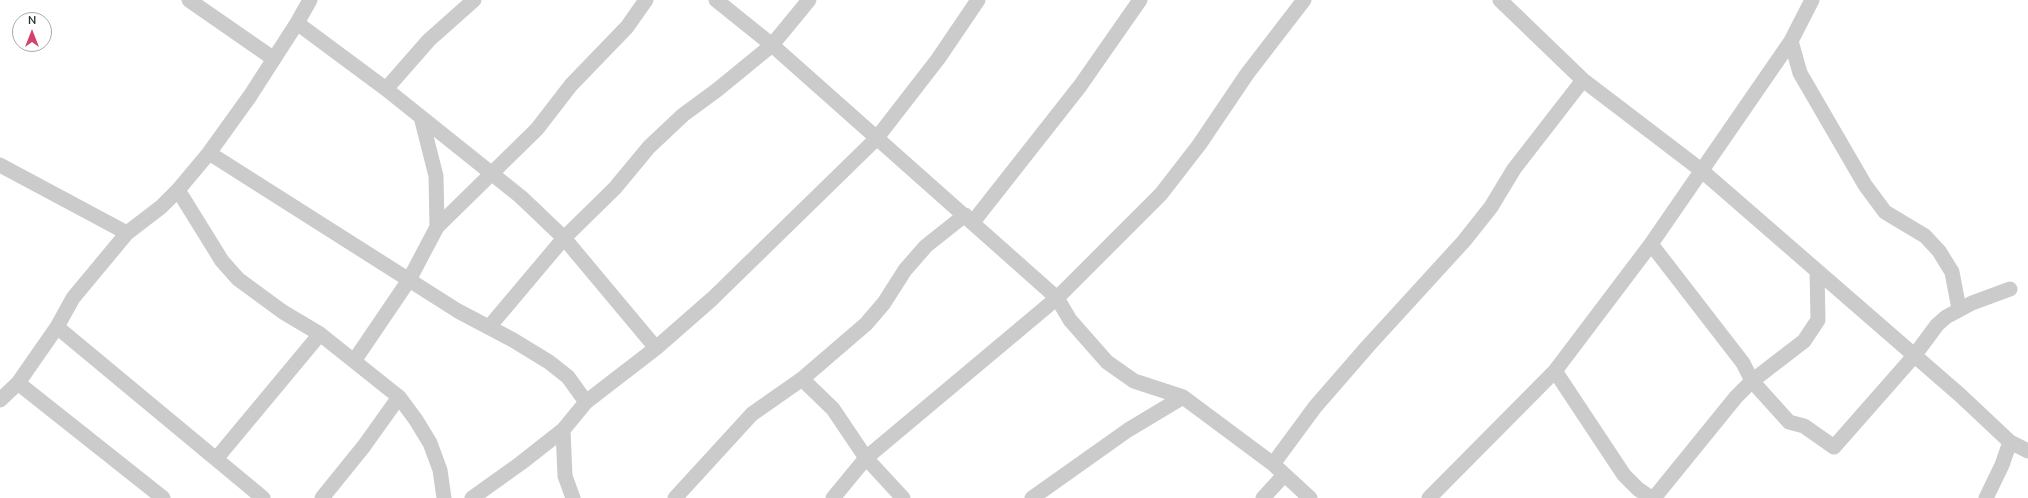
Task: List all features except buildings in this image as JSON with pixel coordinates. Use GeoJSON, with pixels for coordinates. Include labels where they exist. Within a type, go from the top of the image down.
{"type":"FeatureCollection","features":[{"type":"Feature","properties":{"kind":"street"},"geometry":{"type":"LineString","coordinates":[[189,0],[274,59]]}},
{"type":"Feature","properties":{"kind":"street"},"geometry":{"type":"LineString","coordinates":[[0,400],[18,383],[57,328],[73,298],[127,234],[162,207],[209,153],[250,96],[310,0]]}},
{"type":"Feature","properties":{"kind":"street"},"geometry":{"type":"LineString","coordinates":[[386,89],[429,40],[474,0]]}},
{"type":"Feature","properties":{"kind":"street"},"geometry":{"type":"LineString","coordinates":[[354,361],[409,280],[437,227],[537,129],[571,84],[627,27],[646,0]]}},
{"type":"Feature","properties":{"kind":"street"},"geometry":{"type":"LineString","coordinates":[[716,0],[772,45],[876,139],[969,218],[1057,298],[1070,320],[1106,362],[1134,382],[1183,398],[1273,464],[1310,498]]}},
{"type":"Feature","properties":{"kind":"street"},"geometry":{"type":"LineString","coordinates":[[489,326],[564,238],[615,188],[649,147],[682,115],[717,90],[772,45],[809,0]]}},
{"type":"Feature","properties":{"kind":"street"},"geometry":{"type":"LineString","coordinates":[[472,498],[522,464],[563,430],[586,402],[656,348],[712,299],[876,139],[938,59],[978,0]]}},
{"type":"Feature","properties":{"kind":"street"},"geometry":{"type":"LineString","coordinates":[[675,498],[695,479],[738,428],[752,414],[802,379],[866,324],[884,302],[905,270],[926,246],[969,218],[1080,86],[1140,0]]}},
{"type":"Feature","properties":{"kind":"street"},"geometry":{"type":"LineString","coordinates":[[833,498],[866,458],[1057,298],[1161,194],[1199,145],[1247,74],[1304,0]]}},
{"type":"Feature","properties":{"kind":"street"},"geometry":{"type":"LineString","coordinates":[[1500,0],[1583,80],[1701,170],[1960,395],[2010,442],[2028,451]]}},
{"type":"Feature","properties":{"kind":"street"},"geometry":{"type":"LineString","coordinates":[[1429,498],[1555,371],[1651,244],[1791,41],[1812,0]]}},
{"type":"Feature","properties":{"kind":"street"},"geometry":{"type":"LineString","coordinates":[[297,23],[386,89],[492,172],[564,238],[656,348]]}},
{"type":"Feature","properties":{"kind":"street"},"geometry":{"type":"LineString","coordinates":[[1791,41],[1800,73],[1865,185],[1885,212],[1925,236],[1939,251],[1952,272],[1959,309]]}},
{"type":"Feature","properties":{"kind":"street"},"geometry":{"type":"LineString","coordinates":[[1273,464],[1315,407],[1368,346],[1464,242],[1491,207],[1514,169],[1583,80]]}},
{"type":"Feature","properties":{"kind":"street"},"geometry":{"type":"LineString","coordinates":[[421,117],[436,176],[437,227]]}},
{"type":"Feature","properties":{"kind":"street"},"geometry":{"type":"LineString","coordinates":[[209,153],[458,311],[489,326],[549,362],[568,377],[586,402]]}},
{"type":"Feature","properties":{"kind":"street"},"geometry":{"type":"LineString","coordinates":[[0,165],[127,234]]}},
{"type":"Feature","properties":{"kind":"street"},"geometry":{"type":"LineString","coordinates":[[178,190],[222,261],[238,279],[283,312],[320,334],[399,397],[416,420],[430,443],[440,470],[444,498]]}},
{"type":"Feature","properties":{"kind":"street"},"geometry":{"type":"LineString","coordinates":[[1651,244],[1743,363],[1752,382],[1789,422],[1804,426],[1834,447],[1914,356],[1937,325],[1959,309],[1972,302],[2010,289]]}},
{"type":"Feature","properties":{"kind":"street"},"geometry":{"type":"LineString","coordinates":[[1555,371],[1624,476],[1638,489],[1652,498],[1736,397],[1752,382],[1804,341],[1818,320],[1817,271]]}},
{"type":"Feature","properties":{"kind":"street"},"geometry":{"type":"LineString","coordinates":[[57,328],[263,498]]}},
{"type":"Feature","properties":{"kind":"street"},"geometry":{"type":"LineString","coordinates":[[216,459],[320,334]]}},
{"type":"Feature","properties":{"kind":"street"},"geometry":{"type":"LineString","coordinates":[[802,379],[833,409],[866,458],[903,498]]}},
{"type":"Feature","properties":{"kind":"street"},"geometry":{"type":"LineString","coordinates":[[18,383],[163,498]]}},
{"type":"Feature","properties":{"kind":"street"},"geometry":{"type":"LineString","coordinates":[[322,498],[364,446],[399,397]]}},
{"type":"Feature","properties":{"kind":"street"},"geometry":{"type":"LineString","coordinates":[[1032,498],[1128,430],[1183,398]]}},
{"type":"Feature","properties":{"kind":"street"},"geometry":{"type":"LineString","coordinates":[[563,430],[565,476],[574,498]]}},
{"type":"Feature","properties":{"kind":"street"},"geometry":{"type":"LineString","coordinates":[[1986,498],[1999,472],[2010,442]]}},
{"type":"Feature","properties":{"kind":"street"},"geometry":{"type":"LineString","coordinates":[[1263,498],[1284,475]]}}]}
